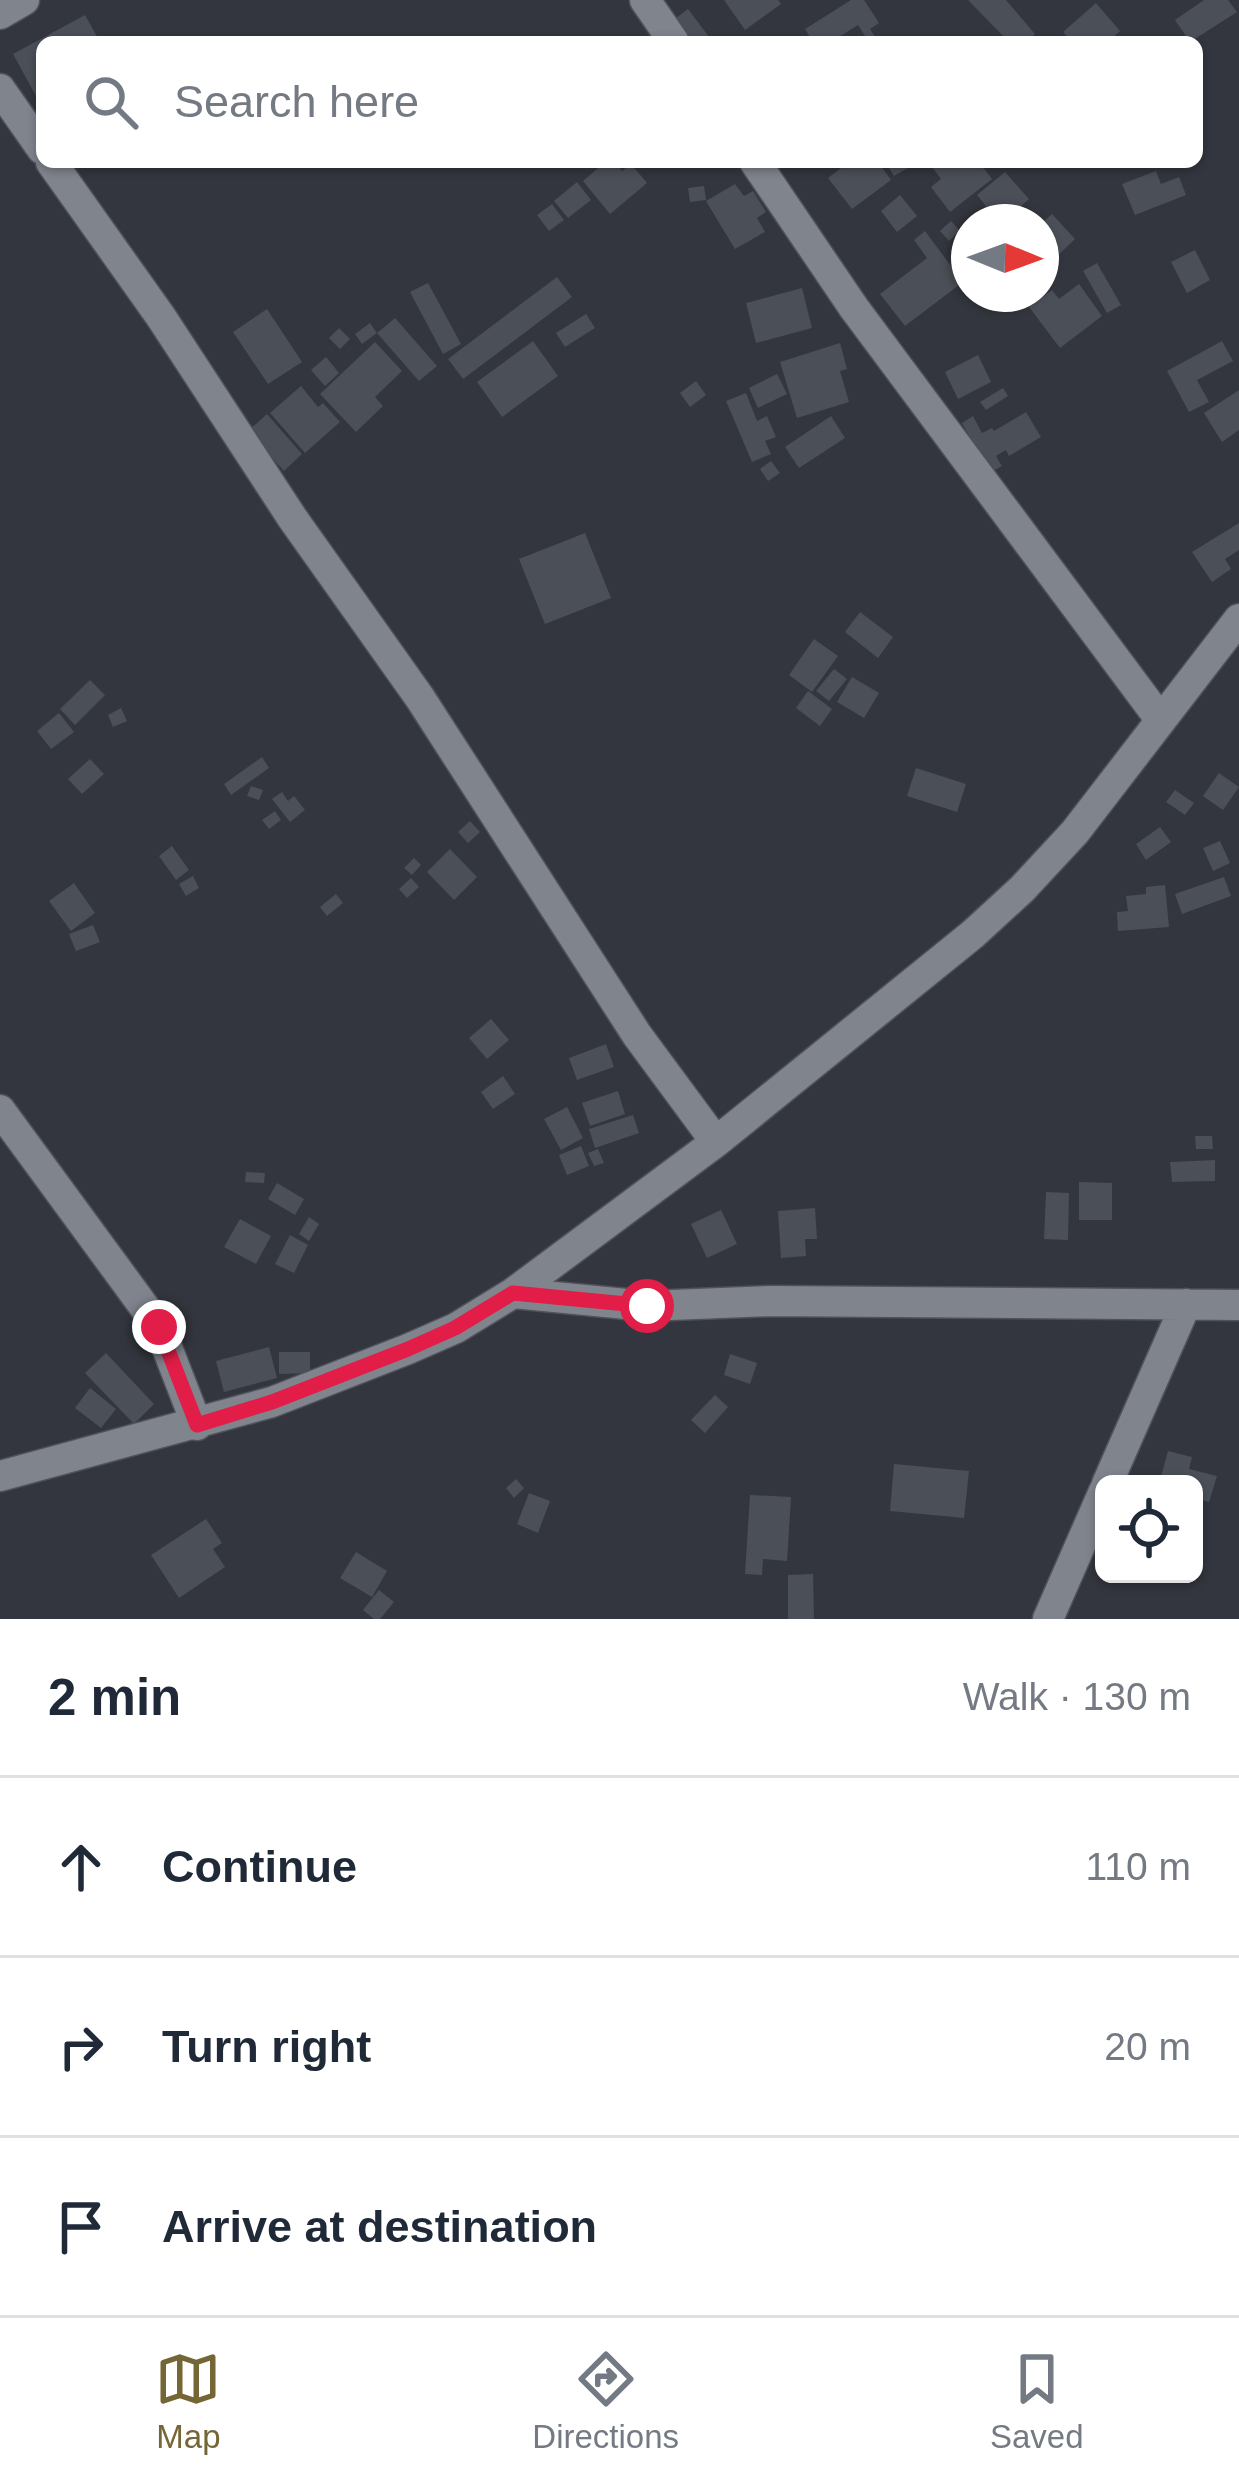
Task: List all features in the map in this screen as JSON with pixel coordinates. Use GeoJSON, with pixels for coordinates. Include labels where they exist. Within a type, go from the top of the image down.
{"type":"FeatureCollection","features":[{"type":"Feature","properties":{"kind":"street"},"geometry":{"type":"LineString","coordinates":[[0,14],[24,0]]}},
{"type":"Feature","properties":{"kind":"street"},"geometry":{"type":"LineString","coordinates":[[645,0],[670,36]]}},
{"type":"Feature","properties":{"kind":"street"},"geometry":{"type":"LineString","coordinates":[[0,89],[36,140]]}},
{"type":"Feature","properties":{"kind":"street"},"geometry":{"type":"LineString","coordinates":[[55,168],[420,698],[637,1035],[716,1142]]}},
{"type":"Feature","properties":{"kind":"street"},"geometry":{"type":"LineString","coordinates":[[759,168],[854,308],[1160,718]]}},
{"type":"Feature","properties":{"kind":"street"},"geometry":{"type":"LineString","coordinates":[[0,1477],[272,1402],[455,1328],[513,1293],[716,1142],[1022,889],[1075,832],[1239,619]]}},
{"type":"Feature","properties":{"kind":"street"},"geometry":{"type":"LineString","coordinates":[[0,1110],[159,1327],[197,1425]]}},
{"type":"Feature","properties":{"kind":"street"},"geometry":{"type":"LineString","coordinates":[[513,1293],[647,1306],[771,1301],[1239,1305]]}},
{"type":"Feature","properties":{"kind":"street"},"geometry":{"type":"LineString","coordinates":[[1112,1475],[1186,1304]]}},
{"type":"Feature","properties":{"kind":"street"},"geometry":{"type":"LineString","coordinates":[[1048,1619],[1095,1513]]}},
{"type":"Feature","properties":{"kind":"building"},"geometry":{"type":"Polygon","coordinates":[[[724,0],[778,0],[781,4],[745,30],[724,0]]]}},
{"type":"Feature","properties":{"kind":"building"},"geometry":{"type":"Polygon","coordinates":[[[851,0],[864,0],[879,23],[870,29],[874,36],[865,36],[858,25],[841,36],[809,36],[805,29],[851,0]]]}},
{"type":"Feature","properties":{"kind":"building"},"geometry":{"type":"Polygon","coordinates":[[[968,0],[1006,0],[1035,34],[1003,36],[968,0]]]}},
{"type":"Feature","properties":{"kind":"building"},"geometry":{"type":"Polygon","coordinates":[[[1204,0],[1228,0],[1237,12],[1199,36],[1186,36],[1175,20],[1204,0]]]}},
{"type":"Feature","properties":{"kind":"building"},"geometry":{"type":"Polygon","coordinates":[[[1096,3],[1120,31],[1115,36],[1067,36],[1063,32],[1096,3]]]}},
{"type":"Feature","properties":{"kind":"building"},"geometry":{"type":"Polygon","coordinates":[[[688,9],[708,36],[675,36],[667,25],[688,9]]]}},
{"type":"Feature","properties":{"kind":"building"},"geometry":{"type":"Polygon","coordinates":[[[85,15],[97,36],[46,36],[85,15]]]}},
{"type":"Feature","properties":{"kind":"building"},"geometry":{"type":"Polygon","coordinates":[[[36,42],[36,96],[13,54],[36,42]]]}},
{"type":"Feature","properties":{"kind":"building"},"geometry":{"type":"Polygon","coordinates":[[[598,168],[634,168],[647,183],[610,214],[583,181],[598,168]]]}},
{"type":"Feature","properties":{"kind":"building"},"geometry":{"type":"Polygon","coordinates":[[[841,168],[882,168],[891,180],[852,209],[828,178],[841,168]]]}},
{"type":"Feature","properties":{"kind":"building"},"geometry":{"type":"Polygon","coordinates":[[[933,168],[984,168],[992,179],[960,204],[951,204],[950,212],[931,187],[941,179],[933,168]]]}},
{"type":"Feature","properties":{"kind":"building"},"geometry":{"type":"Polygon","coordinates":[[[1156,171],[1161,184],[1179,177],[1186,195],[1135,215],[1122,184],[1156,171]]]}},
{"type":"Feature","properties":{"kind":"building"},"geometry":{"type":"Polygon","coordinates":[[[1005,172],[1029,199],[1023,204],[984,204],[977,195],[1005,172]]]}},
{"type":"Feature","properties":{"kind":"building"},"geometry":{"type":"Polygon","coordinates":[[[577,182],[591,200],[568,218],[554,201],[577,182]]]}},
{"type":"Feature","properties":{"kind":"building"},"geometry":{"type":"Polygon","coordinates":[[[735,184],[744,196],[753,191],[766,212],[757,218],[765,232],[735,249],[706,201],[735,184]]]}},
{"type":"Feature","properties":{"kind":"building"},"geometry":{"type":"Polygon","coordinates":[[[704,186],[706,200],[690,202],[688,188],[704,186]]]}},
{"type":"Feature","properties":{"kind":"building"},"geometry":{"type":"Polygon","coordinates":[[[900,195],[917,216],[897,232],[881,211],[900,195]]]}},
{"type":"Feature","properties":{"kind":"building"},"geometry":{"type":"Polygon","coordinates":[[[552,204],[564,220],[549,231],[537,215],[552,204]]]}},
{"type":"Feature","properties":{"kind":"building"},"geometry":{"type":"Polygon","coordinates":[[[951,221],[949,241],[940,231],[951,221]]]}},
{"type":"Feature","properties":{"kind":"building"},"geometry":{"type":"Polygon","coordinates":[[[1059,222],[1075,239],[1059,254],[1059,222]]]}},
{"type":"Feature","properties":{"kind":"building"},"geometry":{"type":"Polygon","coordinates":[[[925,231],[951,266],[951,291],[905,326],[880,294],[927,258],[914,240],[925,231]]]}},
{"type":"Feature","properties":{"kind":"building"},"geometry":{"type":"Polygon","coordinates":[[[1195,250],[1210,280],[1187,293],[1171,262],[1195,250]]]}},
{"type":"Feature","properties":{"kind":"building"},"geometry":{"type":"Polygon","coordinates":[[[1097,263],[1121,305],[1107,313],[1083,271],[1097,263]]]}},
{"type":"Feature","properties":{"kind":"building"},"geometry":{"type":"Polygon","coordinates":[[[557,277],[572,297],[463,379],[448,359],[557,277]]]}},
{"type":"Feature","properties":{"kind":"building"},"geometry":{"type":"Polygon","coordinates":[[[428,283],[461,344],[443,354],[410,292],[428,283]]]}},
{"type":"Feature","properties":{"kind":"building"},"geometry":{"type":"Polygon","coordinates":[[[1079,284],[1102,316],[1060,348],[1033,312],[1059,312],[1059,299],[1079,284]]]}},
{"type":"Feature","properties":{"kind":"building"},"geometry":{"type":"Polygon","coordinates":[[[802,288],[812,328],[756,343],[746,303],[802,288]]]}},
{"type":"Feature","properties":{"kind":"building"},"geometry":{"type":"Polygon","coordinates":[[[267,309],[302,362],[268,384],[233,332],[267,309]]]}},
{"type":"Feature","properties":{"kind":"building"},"geometry":{"type":"Polygon","coordinates":[[[586,314],[595,328],[565,347],[556,333],[586,314]]]}},
{"type":"Feature","properties":{"kind":"building"},"geometry":{"type":"Polygon","coordinates":[[[395,318],[437,366],[419,381],[377,333],[395,318]]]}},
{"type":"Feature","properties":{"kind":"building"},"geometry":{"type":"Polygon","coordinates":[[[370,323],[377,333],[362,344],[355,334],[370,323]]]}},
{"type":"Feature","properties":{"kind":"building"},"geometry":{"type":"Polygon","coordinates":[[[339,328],[350,339],[340,349],[329,338],[339,328]]]}},
{"type":"Feature","properties":{"kind":"building"},"geometry":{"type":"Polygon","coordinates":[[[533,341],[558,376],[502,417],[477,382],[533,341]]]}},
{"type":"Feature","properties":{"kind":"building"},"geometry":{"type":"Polygon","coordinates":[[[1222,341],[1233,361],[1197,380],[1209,402],[1189,412],[1167,371],[1222,341]]]}},
{"type":"Feature","properties":{"kind":"building"},"geometry":{"type":"Polygon","coordinates":[[[375,342],[402,371],[375,397],[383,406],[356,432],[320,394],[375,342]]]}},
{"type":"Feature","properties":{"kind":"building"},"geometry":{"type":"Polygon","coordinates":[[[840,343],[847,369],[840,371],[849,402],[797,418],[780,362],[840,343]]]}},
{"type":"Feature","properties":{"kind":"building"},"geometry":{"type":"Polygon","coordinates":[[[978,355],[991,382],[958,399],[945,372],[978,355]]]}},
{"type":"Feature","properties":{"kind":"building"},"geometry":{"type":"Polygon","coordinates":[[[326,357],[339,373],[325,386],[311,370],[326,357]]]}},
{"type":"Feature","properties":{"kind":"building"},"geometry":{"type":"Polygon","coordinates":[[[777,374],[787,394],[758,408],[749,388],[777,374]]]}},
{"type":"Feature","properties":{"kind":"building"},"geometry":{"type":"Polygon","coordinates":[[[696,381],[706,395],[690,407],[680,393],[696,381]]]}},
{"type":"Feature","properties":{"kind":"building"},"geometry":{"type":"Polygon","coordinates":[[[301,386],[318,407],[323,403],[340,422],[305,453],[270,413],[301,386]]]}},
{"type":"Feature","properties":{"kind":"building"},"geometry":{"type":"Polygon","coordinates":[[[1003,388],[1008,396],[986,410],[980,402],[1003,388]]]}},
{"type":"Feature","properties":{"kind":"building"},"geometry":{"type":"Polygon","coordinates":[[[1239,390],[1239,430],[1222,442],[1204,413],[1239,390]]]}},
{"type":"Feature","properties":{"kind":"building"},"geometry":{"type":"Polygon","coordinates":[[[746,393],[757,421],[767,416],[776,437],[765,441],[771,454],[752,462],[726,401],[746,393]]]}},
{"type":"Feature","properties":{"kind":"building"},"geometry":{"type":"Polygon","coordinates":[[[1026,412],[1041,437],[1009,456],[1006,450],[996,456],[1002,466],[980,478],[962,444],[971,439],[962,423],[973,416],[982,433],[994,431],[1026,412]]]}},
{"type":"Feature","properties":{"kind":"building"},"geometry":{"type":"Polygon","coordinates":[[[267,414],[302,454],[284,471],[248,431],[267,414]]]}},
{"type":"Feature","properties":{"kind":"building"},"geometry":{"type":"Polygon","coordinates":[[[831,416],[845,438],[799,468],[785,447],[831,416]]]}},
{"type":"Feature","properties":{"kind":"building"},"geometry":{"type":"Polygon","coordinates":[[[771,461],[780,473],[768,481],[760,469],[771,461]]]}},
{"type":"Feature","properties":{"kind":"building"},"geometry":{"type":"Polygon","coordinates":[[[1239,523],[1239,550],[1225,559],[1231,569],[1212,582],[1192,552],[1239,523]]]}},
{"type":"Feature","properties":{"kind":"building"},"geometry":{"type":"Polygon","coordinates":[[[585,533],[611,598],[545,624],[519,559],[585,533]]]}},
{"type":"Feature","properties":{"kind":"building"},"geometry":{"type":"Polygon","coordinates":[[[860,612],[893,637],[878,658],[845,632],[860,612]]]}},
{"type":"Feature","properties":{"kind":"building"},"geometry":{"type":"Polygon","coordinates":[[[814,639],[838,656],[812,692],[789,675],[814,639]]]}},
{"type":"Feature","properties":{"kind":"building"},"geometry":{"type":"Polygon","coordinates":[[[834,669],[847,679],[829,701],[816,691],[834,669]]]}},
{"type":"Feature","properties":{"kind":"building"},"geometry":{"type":"Polygon","coordinates":[[[852,677],[879,693],[864,718],[837,702],[852,677]]]}},
{"type":"Feature","properties":{"kind":"building"},"geometry":{"type":"Polygon","coordinates":[[[90,680],[105,695],[75,725],[60,709],[90,680]]]}},
{"type":"Feature","properties":{"kind":"building"},"geometry":{"type":"Polygon","coordinates":[[[808,691],[832,709],[820,726],[796,708],[808,691]]]}},
{"type":"Feature","properties":{"kind":"building"},"geometry":{"type":"Polygon","coordinates":[[[121,708],[127,721],[113,727],[108,715],[121,708]]]}},
{"type":"Feature","properties":{"kind":"building"},"geometry":{"type":"Polygon","coordinates":[[[59,713],[74,732],[51,749],[37,731],[59,713]]]}},
{"type":"Feature","properties":{"kind":"building"},"geometry":{"type":"Polygon","coordinates":[[[262,757],[269,768],[231,795],[224,784],[262,757]]]}},
{"type":"Feature","properties":{"kind":"building"},"geometry":{"type":"Polygon","coordinates":[[[90,759],[104,774],[82,794],[68,779],[90,759]]]}},
{"type":"Feature","properties":{"kind":"building"},"geometry":{"type":"Polygon","coordinates":[[[916,768],[966,784],[957,812],[907,796],[916,768]]]}},
{"type":"Feature","properties":{"kind":"building"},"geometry":{"type":"Polygon","coordinates":[[[1219,773],[1239,787],[1223,810],[1203,796],[1219,773]]]}},
{"type":"Feature","properties":{"kind":"building"},"geometry":{"type":"Polygon","coordinates":[[[251,786],[263,790],[259,800],[247,796],[251,786]]]}},
{"type":"Feature","properties":{"kind":"building"},"geometry":{"type":"Polygon","coordinates":[[[1175,790],[1194,803],[1185,815],[1166,802],[1175,790]]]}},
{"type":"Feature","properties":{"kind":"building"},"geometry":{"type":"Polygon","coordinates":[[[282,792],[288,801],[294,796],[305,810],[290,822],[272,799],[282,792]]]}},
{"type":"Feature","properties":{"kind":"building"},"geometry":{"type":"Polygon","coordinates":[[[275,811],[281,820],[269,829],[262,820],[275,811]]]}},
{"type":"Feature","properties":{"kind":"building"},"geometry":{"type":"Polygon","coordinates":[[[470,821],[480,832],[468,843],[458,832],[470,821]]]}},
{"type":"Feature","properties":{"kind":"building"},"geometry":{"type":"Polygon","coordinates":[[[1160,827],[1171,842],[1146,860],[1136,844],[1160,827]]]}},
{"type":"Feature","properties":{"kind":"building"},"geometry":{"type":"Polygon","coordinates":[[[1220,841],[1230,863],[1213,871],[1203,848],[1220,841]]]}},
{"type":"Feature","properties":{"kind":"building"},"geometry":{"type":"Polygon","coordinates":[[[172,846],[189,870],[176,880],[159,856],[172,846]]]}},
{"type":"Feature","properties":{"kind":"building"},"geometry":{"type":"Polygon","coordinates":[[[450,849],[477,877],[454,900],[427,872],[450,849]]]}},
{"type":"Feature","properties":{"kind":"building"},"geometry":{"type":"Polygon","coordinates":[[[414,858],[421,865],[412,875],[404,868],[414,858]]]}},
{"type":"Feature","properties":{"kind":"building"},"geometry":{"type":"Polygon","coordinates":[[[193,876],[199,888],[186,896],[179,884],[193,876]]]}},
{"type":"Feature","properties":{"kind":"building"},"geometry":{"type":"Polygon","coordinates":[[[1224,877],[1231,896],[1182,914],[1175,894],[1224,877]]]}},
{"type":"Feature","properties":{"kind":"building"},"geometry":{"type":"Polygon","coordinates":[[[411,878],[419,887],[407,898],[399,889],[411,878]]]}},
{"type":"Feature","properties":{"kind":"building"},"geometry":{"type":"Polygon","coordinates":[[[74,883],[95,913],[71,931],[49,901],[74,883]]]}},
{"type":"Feature","properties":{"kind":"building"},"geometry":{"type":"Polygon","coordinates":[[[1165,885],[1169,927],[1118,931],[1117,912],[1128,911],[1126,896],[1165,885]]]}},
{"type":"Feature","properties":{"kind":"building"},"geometry":{"type":"Polygon","coordinates":[[[336,894],[343,903],[327,916],[320,907],[336,894]]]}},
{"type":"Feature","properties":{"kind":"building"},"geometry":{"type":"Polygon","coordinates":[[[93,925],[100,942],[76,951],[69,934],[93,925]]]}},
{"type":"Feature","properties":{"kind":"building"},"geometry":{"type":"Polygon","coordinates":[[[491,1019],[509,1040],[487,1059],[469,1038],[491,1019]]]}},
{"type":"Feature","properties":{"kind":"building"},"geometry":{"type":"Polygon","coordinates":[[[606,1044],[614,1067],[577,1080],[569,1058],[606,1044]]]}},
{"type":"Feature","properties":{"kind":"building"},"geometry":{"type":"Polygon","coordinates":[[[503,1076],[515,1094],[493,1109],[481,1092],[503,1076]]]}},
{"type":"Feature","properties":{"kind":"building"},"geometry":{"type":"Polygon","coordinates":[[[618,1091],[625,1114],[590,1126],[582,1103],[618,1091]]]}},
{"type":"Feature","properties":{"kind":"building"},"geometry":{"type":"Polygon","coordinates":[[[567,1107],[583,1138],[561,1150],[544,1119],[567,1107]]]}},
{"type":"Feature","properties":{"kind":"building"},"geometry":{"type":"Polygon","coordinates":[[[633,1115],[639,1133],[595,1148],[589,1129],[633,1115]]]}},
{"type":"Feature","properties":{"kind":"building"},"geometry":{"type":"Polygon","coordinates":[[[1195,1136],[1212,1136],[1213,1149],[1196,1149],[1195,1136]]]}},
{"type":"Feature","properties":{"kind":"building"},"geometry":{"type":"Polygon","coordinates":[[[581,1146],[589,1166],[567,1175],[559,1155],[581,1146]]]}},
{"type":"Feature","properties":{"kind":"building"},"geometry":{"type":"Polygon","coordinates":[[[598,1149],[604,1163],[594,1166],[588,1153],[598,1149]]]}},
{"type":"Feature","properties":{"kind":"building"},"geometry":{"type":"Polygon","coordinates":[[[1215,1160],[1215,1181],[1172,1182],[1170,1162],[1215,1160]]]}},
{"type":"Feature","properties":{"kind":"building"},"geometry":{"type":"Polygon","coordinates":[[[246,1172],[265,1173],[264,1183],[245,1182],[246,1172]]]}},
{"type":"Feature","properties":{"kind":"building"},"geometry":{"type":"Polygon","coordinates":[[[1079,1182],[1112,1183],[1112,1220],[1079,1220],[1079,1182]]]}},
{"type":"Feature","properties":{"kind":"building"},"geometry":{"type":"Polygon","coordinates":[[[277,1183],[304,1199],[295,1215],[268,1199],[277,1183]]]}},
{"type":"Feature","properties":{"kind":"building"},"geometry":{"type":"Polygon","coordinates":[[[1046,1192],[1069,1193],[1068,1240],[1044,1239],[1046,1192]]]}},
{"type":"Feature","properties":{"kind":"building"},"geometry":{"type":"Polygon","coordinates":[[[815,1208],[817,1239],[805,1239],[806,1256],[781,1258],[778,1211],[815,1208]]]}},
{"type":"Feature","properties":{"kind":"building"},"geometry":{"type":"Polygon","coordinates":[[[721,1210],[737,1244],[707,1258],[691,1224],[721,1210]]]}},
{"type":"Feature","properties":{"kind":"building"},"geometry":{"type":"Polygon","coordinates":[[[309,1217],[319,1224],[309,1241],[299,1234],[309,1217]]]}},
{"type":"Feature","properties":{"kind":"building"},"geometry":{"type":"Polygon","coordinates":[[[240,1219],[271,1236],[256,1264],[224,1247],[240,1219]]]}},
{"type":"Feature","properties":{"kind":"building"},"geometry":{"type":"Polygon","coordinates":[[[290,1235],[308,1245],[294,1273],[275,1264],[290,1235]]]}},
{"type":"Feature","properties":{"kind":"building"},"geometry":{"type":"Polygon","coordinates":[[[269,1347],[277,1378],[224,1392],[216,1361],[269,1347]]]}},
{"type":"Feature","properties":{"kind":"building"},"geometry":{"type":"Polygon","coordinates":[[[279,1352],[310,1352],[310,1373],[279,1374],[279,1352]]]}},
{"type":"Feature","properties":{"kind":"building"},"geometry":{"type":"Polygon","coordinates":[[[106,1353],[154,1404],[134,1424],[85,1373],[106,1353]]]}},
{"type":"Feature","properties":{"kind":"building"},"geometry":{"type":"Polygon","coordinates":[[[730,1354],[757,1363],[750,1384],[724,1375],[730,1354]]]}},
{"type":"Feature","properties":{"kind":"building"},"geometry":{"type":"Polygon","coordinates":[[[90,1388],[116,1409],[101,1428],[75,1408],[90,1388]]]}},
{"type":"Feature","properties":{"kind":"building"},"geometry":{"type":"Polygon","coordinates":[[[715,1395],[728,1407],[705,1433],[691,1420],[715,1395]]]}},
{"type":"Feature","properties":{"kind":"building"},"geometry":{"type":"Polygon","coordinates":[[[1168,1451],[1192,1457],[1189,1469],[1217,1476],[1209,1502],[1203,1500],[1203,1475],[1161,1475],[1168,1451]]]}},
{"type":"Feature","properties":{"kind":"building"},"geometry":{"type":"Polygon","coordinates":[[[894,1464],[969,1471],[964,1518],[890,1511],[894,1464]]]}},
{"type":"Feature","properties":{"kind":"building"},"geometry":{"type":"Polygon","coordinates":[[[516,1479],[524,1488],[514,1498],[506,1488],[516,1479]]]}},
{"type":"Feature","properties":{"kind":"building"},"geometry":{"type":"Polygon","coordinates":[[[529,1493],[550,1501],[538,1533],[517,1524],[529,1493]]]}},
{"type":"Feature","properties":{"kind":"building"},"geometry":{"type":"Polygon","coordinates":[[[750,1495],[791,1497],[787,1561],[763,1559],[762,1575],[745,1574],[750,1495]]]}},
{"type":"Feature","properties":{"kind":"building"},"geometry":{"type":"Polygon","coordinates":[[[206,1519],[222,1543],[213,1549],[225,1567],[179,1598],[151,1555],[206,1519]]]}},
{"type":"Feature","properties":{"kind":"building"},"geometry":{"type":"Polygon","coordinates":[[[356,1552],[387,1571],[372,1597],[340,1578],[356,1552]]]}},
{"type":"Feature","properties":{"kind":"building"},"geometry":{"type":"Polygon","coordinates":[[[813,1574],[814,1619],[788,1619],[788,1575],[813,1574]]]}},
{"type":"Feature","properties":{"kind":"building"},"geometry":{"type":"Polygon","coordinates":[[[379,1590],[394,1602],[380,1619],[374,1619],[363,1610],[379,1590]]]}},
{"type":"Feature","properties":{"kind":"route"},"geometry":{"type":"LineString","coordinates":[[159,1327],[197,1425],[272,1402],[408,1349],[513,1293],[647,1306]]}}]}
